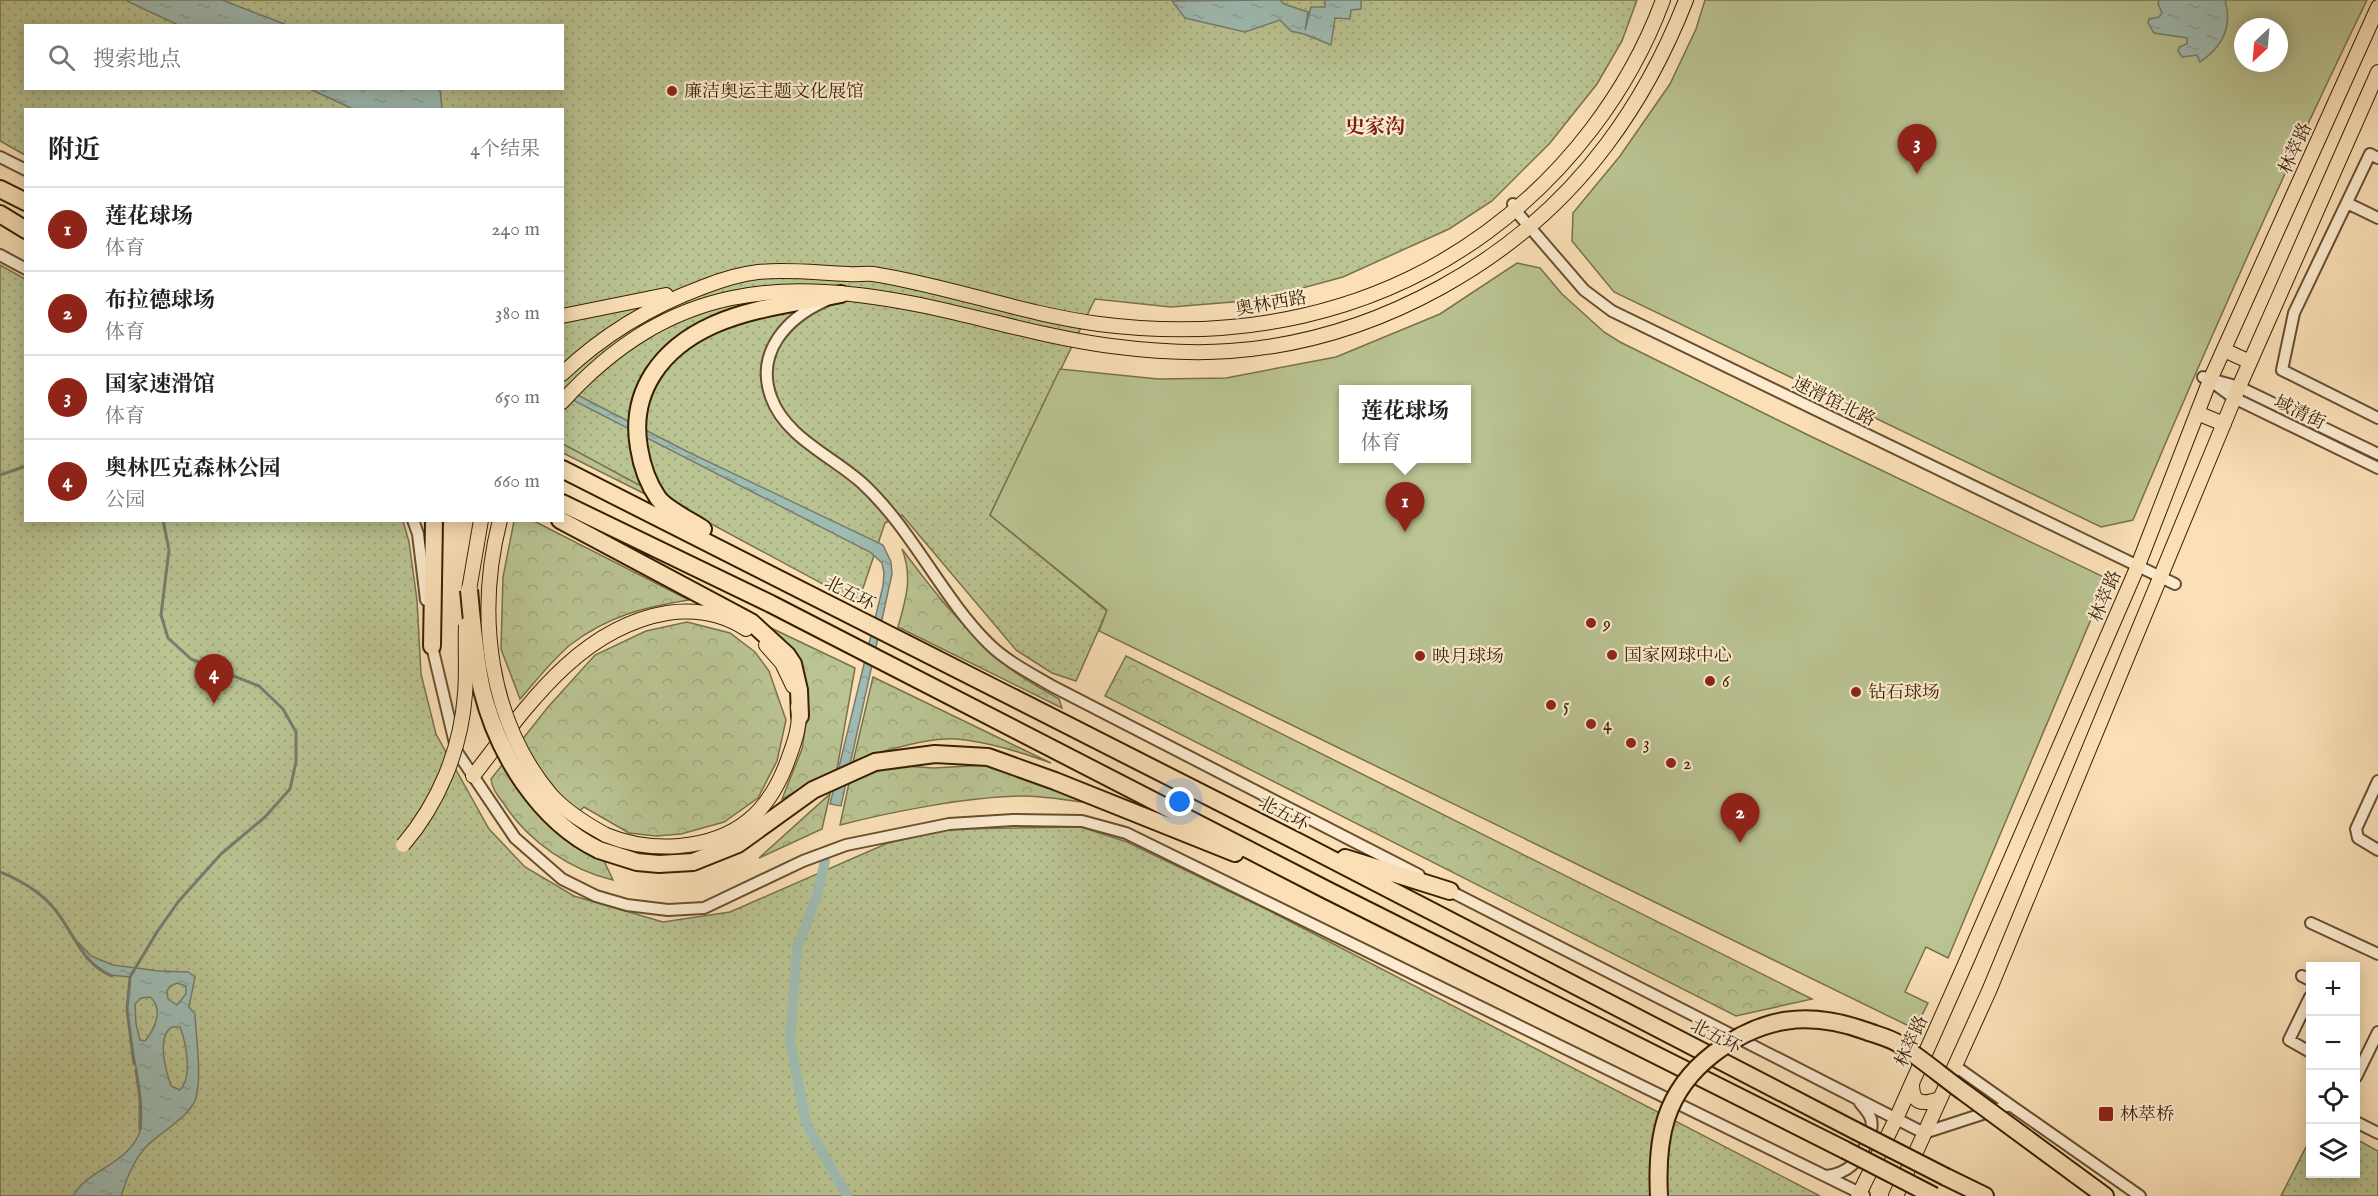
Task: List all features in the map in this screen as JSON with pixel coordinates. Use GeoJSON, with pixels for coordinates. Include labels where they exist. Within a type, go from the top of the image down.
{"type":"FeatureCollection","features":[{"type":"Feature","properties":{"kind":"highway"},"geometry":{"type":"LineString","coordinates":[[0,189],[24,201]]}},
{"type":"Feature","properties":{"kind":"highway"},"geometry":{"type":"LineString","coordinates":[[0,213],[24,224]]}},
{"type":"Feature","properties":{"kind":"highway"},"geometry":{"type":"LineString","coordinates":[[0,213],[24,229]]}},
{"type":"Feature","properties":{"kind":"highway"},"geometry":{"type":"LineString","coordinates":[[765,571],[659,500],[642,471],[637,413],[640,397],[659,364],[681,343],[711,326],[738,315],[841,294]]}},
{"type":"Feature","properties":{"kind":"highway","name":"北五环"},"geometry":{"type":"LineString","coordinates":[[564,470],[1300,843],[1985,1196]]}},
{"type":"Feature","properties":{"kind":"highway"},"geometry":{"type":"LineString","coordinates":[[564,504],[858,649],[1327,890],[1934,1196]]}},
{"type":"Feature","properties":{"kind":"highway"},"geometry":{"type":"LineString","coordinates":[[432,646],[434,522]]}},
{"type":"Feature","properties":{"kind":"highway"},"geometry":{"type":"LineString","coordinates":[[564,522],[751,622],[787,655],[793,664],[799,690],[800,717]]}},
{"type":"Feature","properties":{"kind":"highway"},"geometry":{"type":"LineString","coordinates":[[469,590],[483,692],[491,719],[507,755],[530,790],[552,816],[575,836],[603,842],[637,862],[658,864],[693,862],[738,844],[813,790],[868,765],[893,759],[935,754],[988,758],[1055,782],[1327,890]]}},
{"type":"Feature","properties":{"kind":"highway"},"geometry":{"type":"LineString","coordinates":[[1300,843],[1450,891]]}},
{"type":"Feature","properties":{"kind":"highway"},"geometry":{"type":"LineString","coordinates":[[1659,1196],[1658,1161],[1661,1134],[1682,1087],[1699,1065],[1729,1041],[1764,1024],[1798,1018],[1841,1022],[1897,1043],[2105,1196]]}},
{"type":"Feature","properties":{"kind":"main road","name":"奥林西路"},"geometry":{"type":"LineString","coordinates":[[723,280],[754,272],[803,271],[871,274],[1097,323],[1175,330],[1233,328],[1329,310],[1382,291],[1453,255],[1543,185],[1571,154],[1609,105],[1642,47],[1663,0]]}},
{"type":"Feature","properties":{"kind":"main road"},"geometry":{"type":"LineString","coordinates":[[564,400],[606,358],[645,333],[690,310],[734,296],[756,292],[787,290],[885,299],[1107,346],[1162,351],[1231,351],[1314,338],[1404,305],[1468,271],[1494,254],[1528,226],[1580,176],[1619,127],[1656,65],[1686,0]]}},
{"type":"Feature","properties":{"kind":"main road","name":"林萃路"},"geometry":{"type":"LineString","coordinates":[[1861,1195],[2123,601],[2197,413],[2207,378],[2224,350],[2378,7]]}},
{"type":"Feature","properties":{"kind":"main road"},"geometry":{"type":"LineString","coordinates":[[1896,1196],[1993,982],[2236,392],[2378,72]]}},
{"type":"Feature","properties":{"kind":"main road"},"geometry":{"type":"LineString","coordinates":[[564,316],[723,280]]}},
{"type":"Feature","properties":{"kind":"main road"},"geometry":{"type":"LineString","coordinates":[[564,372],[604,338],[636,317],[683,294],[723,280]]}},
{"type":"Feature","properties":{"kind":"main road"},"geometry":{"type":"LineString","coordinates":[[2224,350],[2250,362]]}},
{"type":"Feature","properties":{"kind":"main road"},"geometry":{"type":"LineString","coordinates":[[2197,413],[2224,424]]}},
{"type":"Feature","properties":{"kind":"main road"},"geometry":{"type":"LineString","coordinates":[[403,845],[421,822],[436,797],[448,770],[459,733],[466,691],[469,590],[481,522]]}},
{"type":"Feature","properties":{"kind":"main road"},"geometry":{"type":"LineString","coordinates":[[473,776],[526,708],[577,655],[604,635],[640,619],[657,615],[683,612],[713,614],[728,619],[750,632],[771,650],[790,677],[800,717],[794,744],[776,787],[762,808],[745,825],[716,840],[665,847],[603,842],[552,796],[536,775],[518,744],[502,703],[493,669],[488,616],[491,567],[500,522]]}},
{"type":"Feature","properties":{"kind":"main road"},"geometry":{"type":"LineString","coordinates":[[2151,531],[2176,542]]}},
{"type":"Feature","properties":{"kind":"main road"},"geometry":{"type":"LineString","coordinates":[[2123,601],[2147,610]]}},
{"type":"Feature","properties":{"kind":"main road"},"geometry":{"type":"LineString","coordinates":[[1912,1083],[1912,1094],[1917,1101],[1927,1104],[1939,1099]]}},
{"type":"Feature","properties":{"kind":"street"},"geometry":{"type":"LineString","coordinates":[[2378,158],[2370,154],[2295,313],[2282,370],[2378,418]]}},
{"type":"Feature","properties":{"kind":"street"},"geometry":{"type":"LineString","coordinates":[[0,157],[24,169]]}},
{"type":"Feature","properties":{"kind":"street"},"geometry":{"type":"LineString","coordinates":[[2347,203],[2378,218]]}},
{"type":"Feature","properties":{"kind":"street","name":"速滑馆北路"},"geometry":{"type":"LineString","coordinates":[[1514,207],[1584,290],[1612,311],[2175,584]]}},
{"type":"Feature","properties":{"kind":"street"},"geometry":{"type":"LineString","coordinates":[[0,255],[24,268]]}},
{"type":"Feature","properties":{"kind":"street"},"geometry":{"type":"LineString","coordinates":[[841,294],[797,318],[774,341],[767,368],[770,396],[782,416],[800,437],[838,463],[883,504],[987,642],[1020,667],[1052,686],[1924,1133],[2010,1105]]}},
{"type":"Feature","properties":{"kind":"street","name":"域清街"},"geometry":{"type":"LineString","coordinates":[[2207,378],[2378,454]]}},
{"type":"Feature","properties":{"kind":"street","name":"域清街"},"geometry":{"type":"LineString","coordinates":[[2236,392],[2378,468]]}},
{"type":"Feature","properties":{"kind":"street"},"geometry":{"type":"LineString","coordinates":[[414,522],[418,534],[432,646],[457,752],[515,837],[562,879],[596,896],[627,905],[668,910],[704,908],[804,861],[846,845],[949,824],[1012,820],[1082,820],[1126,833],[1861,1195]]}},
{"type":"Feature","properties":{"kind":"street"},"geometry":{"type":"LineString","coordinates":[[2378,781],[2355,829],[2358,838],[2378,850]]}},
{"type":"Feature","properties":{"kind":"street"},"geometry":{"type":"LineString","coordinates":[[2311,923],[2378,954]]}},
{"type":"Feature","properties":{"kind":"street"},"geometry":{"type":"LineString","coordinates":[[2306,1005],[2289,1040],[2306,1050]]}},
{"type":"Feature","properties":{"kind":"street"},"geometry":{"type":"LineString","coordinates":[[2359,1070],[2378,1032]]}},
{"type":"Feature","properties":{"kind":"street"},"geometry":{"type":"LineString","coordinates":[[1955,1066],[2140,1196]]}},
{"type":"Feature","properties":{"kind":"street"},"geometry":{"type":"LineString","coordinates":[[1826,1176],[1837,1175],[1855,1165],[1872,1130],[1870,1117],[1857,1099]]}},
{"type":"Feature","properties":{"kind":"street"},"geometry":{"type":"LineString","coordinates":[[2359,1124],[2378,1133]]}},
{"type":"Feature","properties":{"kind":"green space"},"geometry":{"type":"Polygon","coordinates":[[[0,0],[1637,0],[1622,41],[1597,84],[1550,143],[1492,201],[1449,229],[1343,277],[1258,300],[1171,307],[1095,299],[990,515],[1107,611],[1076,681],[1052,673],[1016,650],[902,515],[885,523],[858,603],[564,445],[564,108],[24,108],[24,154],[0,141],[0,0]]]}},
{"type":"Feature","properties":{"kind":"green space"},"geometry":{"type":"Polygon","coordinates":[[[1705,0],[2367,0],[2247,258],[2133,520],[2101,527],[1614,292],[1572,241],[1573,213],[1620,156],[1670,84],[1696,29],[1705,0]]]}},
{"type":"Feature","properties":{"kind":"green space","name":"国家网球中心"},"geometry":{"type":"Polygon","coordinates":[[[1517,263],[1540,268],[1562,294],[1604,332],[1620,342],[2108,579],[1948,958],[1926,947],[1905,992],[1928,1003],[1915,1029],[1099,631],[1107,610],[990,515],[1060,369],[1158,379],[1226,378],[1336,357],[1440,314],[1517,263]]]}},
{"type":"Feature","properties":{"kind":"green space"},"geometry":{"type":"Polygon","coordinates":[[[0,265],[24,278],[24,522],[403,522],[409,542],[417,600],[421,674],[436,734],[489,829],[525,867],[574,896],[663,922],[730,912],[888,843],[950,829],[1081,827],[1127,842],[1268,910],[1820,1196],[0,1196],[0,265]]]}},
{"type":"Feature","properties":{"kind":"green space"},"geometry":{"type":"Polygon","coordinates":[[[564,421],[629,438],[649,496],[564,454],[564,421]]]}},
{"type":"Feature","properties":{"kind":"green space"},"geometry":{"type":"Polygon","coordinates":[[[514,522],[536,522],[689,600],[627,614],[584,635],[550,664],[520,699],[501,649],[503,577],[514,522]]]}},
{"type":"Feature","properties":{"kind":"green space"},"geometry":{"type":"Polygon","coordinates":[[[902,549],[978,640],[1014,671],[1059,699],[1062,708],[898,627],[908,579],[902,549]]]}},
{"type":"Feature","properties":{"kind":"green space"},"geometry":{"type":"Polygon","coordinates":[[[687,622],[730,633],[755,652],[769,671],[786,720],[777,761],[758,798],[724,822],[681,834],[656,836],[629,833],[584,807],[557,833],[575,847],[604,861],[613,880],[581,869],[551,852],[525,830],[496,792],[491,779],[548,707],[595,655],[646,631],[687,622]]]}},
{"type":"Feature","properties":{"kind":"green space"},"geometry":{"type":"Polygon","coordinates":[[[769,627],[855,668],[837,769],[782,799],[802,749],[808,711],[802,667],[794,649],[769,627]]]}},
{"type":"Feature","properties":{"kind":"green space"},"geometry":{"type":"Polygon","coordinates":[[[1126,656],[1812,999],[1736,1016],[1105,696],[1126,656]]]}},
{"type":"Feature","properties":{"kind":"green space"},"geometry":{"type":"Polygon","coordinates":[[[873,677],[1051,763],[1004,748],[956,739],[933,740],[904,746],[853,762],[873,677]]]}},
{"type":"Feature","properties":{"kind":"green space"},"geometry":{"type":"Polygon","coordinates":[[[892,765],[933,768],[986,765],[1035,781],[1083,802],[1031,796],[979,799],[907,810],[840,825],[849,783],[892,765]]]}},
{"type":"Feature","properties":{"kind":"green space"},"geometry":{"type":"Polygon","coordinates":[[[830,794],[822,829],[759,858],[830,794]]]}},
{"type":"Feature","properties":{"kind":"green space"},"geometry":{"type":"Polygon","coordinates":[[[2360,1141],[2378,1151],[2378,1196],[2281,1196],[2306,1147],[2306,1178],[2360,1178],[2360,1141]]]}},
{"type":"Feature","properties":{"kind":"water"},"geometry":{"type":"Polygon","coordinates":[[[125,0],[222,0],[284,24],[176,24],[125,0]]]}},
{"type":"Feature","properties":{"kind":"water"},"geometry":{"type":"Polygon","coordinates":[[[1280,0],[1284,4],[1308,12],[1305,30],[1311,7],[1325,7],[1325,0],[1361,0],[1361,9],[1351,10],[1350,19],[1335,18],[1331,45],[1291,31],[1280,20],[1245,32],[1185,18],[1172,1],[1280,0]]]}},
{"type":"Feature","properties":{"kind":"water"},"geometry":{"type":"Polygon","coordinates":[[[2159,0],[2225,0],[2228,19],[2220,43],[2200,62],[2197,55],[2182,57],[2178,51],[2179,47],[2187,44],[2187,38],[2154,33],[2148,23],[2149,19],[2159,17],[2162,13],[2158,4],[2159,0]]]}},
{"type":"Feature","properties":{"kind":"water"},"geometry":{"type":"Polygon","coordinates":[[[312,90],[440,90],[442,108],[351,108],[312,90]]]}},
{"type":"Feature","properties":{"kind":"water"},"geometry":{"type":"Polygon","coordinates":[[[564,388],[688,452],[883,545],[891,562],[892,574],[841,806],[830,804],[883,586],[882,563],[870,552],[564,396],[564,388]]]}},
{"type":"Feature","properties":{"kind":"water"},"geometry":{"type":"Polygon","coordinates":[[[72,936],[91,956],[113,965],[188,972],[195,977],[189,1007],[195,1014],[199,1067],[196,1098],[188,1111],[141,1152],[121,1196],[73,1196],[88,1179],[125,1153],[139,1134],[141,1124],[140,1092],[127,1010],[130,977],[110,975],[87,959],[72,936]],[[177,983],[170,986],[167,991],[168,999],[177,1005],[186,994],[186,986],[177,983]],[[150,997],[141,998],[135,1004],[136,1024],[140,1040],[145,1041],[155,1025],[157,1007],[150,997]],[[172,1027],[167,1032],[163,1046],[165,1063],[171,1086],[180,1090],[184,1084],[187,1069],[184,1042],[180,1027],[172,1027]]]}},
{"type":"Feature","properties":{"kind":"waterway"},"geometry":{"type":"LineString","coordinates":[[0,475],[24,467]]}},
{"type":"Feature","properties":{"kind":"waterway"},"geometry":{"type":"LineString","coordinates":[[130,977],[178,902],[221,854],[265,817],[290,789],[296,762],[296,732],[283,709],[259,686],[191,659],[168,638],[161,615],[169,550],[163,522]]}},
{"type":"Feature","properties":{"kind":"waterway"},"geometry":{"type":"LineString","coordinates":[[825,861],[817,896],[797,948],[790,1041],[806,1123],[847,1196]]}},
{"type":"Feature","properties":{"kind":"waterway"},"geometry":{"type":"LineString","coordinates":[[0,872],[40,894],[59,914],[84,954],[92,963],[112,976]]}},
{"type":"Feature","properties":{"kind":"waterway"},"geometry":{"type":"LineString","coordinates":[[130,978],[127,1009],[134,1064]]}},
{"type":"Feature","properties":{"kind":"waterway"},"geometry":{"type":"LineString","coordinates":[[136,1070],[140,1098],[140,1129]]}},
{"type":"Feature","properties":{"kind":"place","name":"廉洁奥运主题文化展馆"},"geometry":{"type":"Point","coordinates":[672,91]}},
{"type":"Feature","properties":{"kind":"place","name":"国家速滑馆"},"geometry":{"type":"Point","coordinates":[1917,174]}},
{"type":"Feature","properties":{"kind":"place","name":"莲花球场"},"geometry":{"type":"Point","coordinates":[1405,532]}},
{"type":"Feature","properties":{"kind":"place","name":"9"},"geometry":{"type":"Point","coordinates":[1591,623]}},
{"type":"Feature","properties":{"kind":"place","name":"国家网球中心"},"geometry":{"type":"Point","coordinates":[1612,655]}},
{"type":"Feature","properties":{"kind":"place","name":"映月球场"},"geometry":{"type":"Point","coordinates":[1420,656]}},
{"type":"Feature","properties":{"kind":"place","name":"6"},"geometry":{"type":"Point","coordinates":[1710,681]}},
{"type":"Feature","properties":{"kind":"place","name":"钻石球场"},"geometry":{"type":"Point","coordinates":[1856,692]}},
{"type":"Feature","properties":{"kind":"place","name":"奥林匹克森林公园"},"geometry":{"type":"Point","coordinates":[214,704]}},
{"type":"Feature","properties":{"kind":"place","name":"5"},"geometry":{"type":"Point","coordinates":[1551,705]}},
{"type":"Feature","properties":{"kind":"place","name":"4"},"geometry":{"type":"Point","coordinates":[1591,724]}},
{"type":"Feature","properties":{"kind":"place","name":"3"},"geometry":{"type":"Point","coordinates":[1631,743]}},
{"type":"Feature","properties":{"kind":"place","name":"2"},"geometry":{"type":"Point","coordinates":[1671,763]}},
{"type":"Feature","properties":{"kind":"place","name":"布拉德球场"},"geometry":{"type":"Point","coordinates":[1740,843]}},
{"type":"Feature","properties":{"kind":"place","name":"林萃桥"},"geometry":{"type":"Point","coordinates":[2106,1114]}},
{"type":"Feature","properties":{"kind":"district","name":"史家沟"},"geometry":{"type":"Point","coordinates":[1375,126]}}]}
